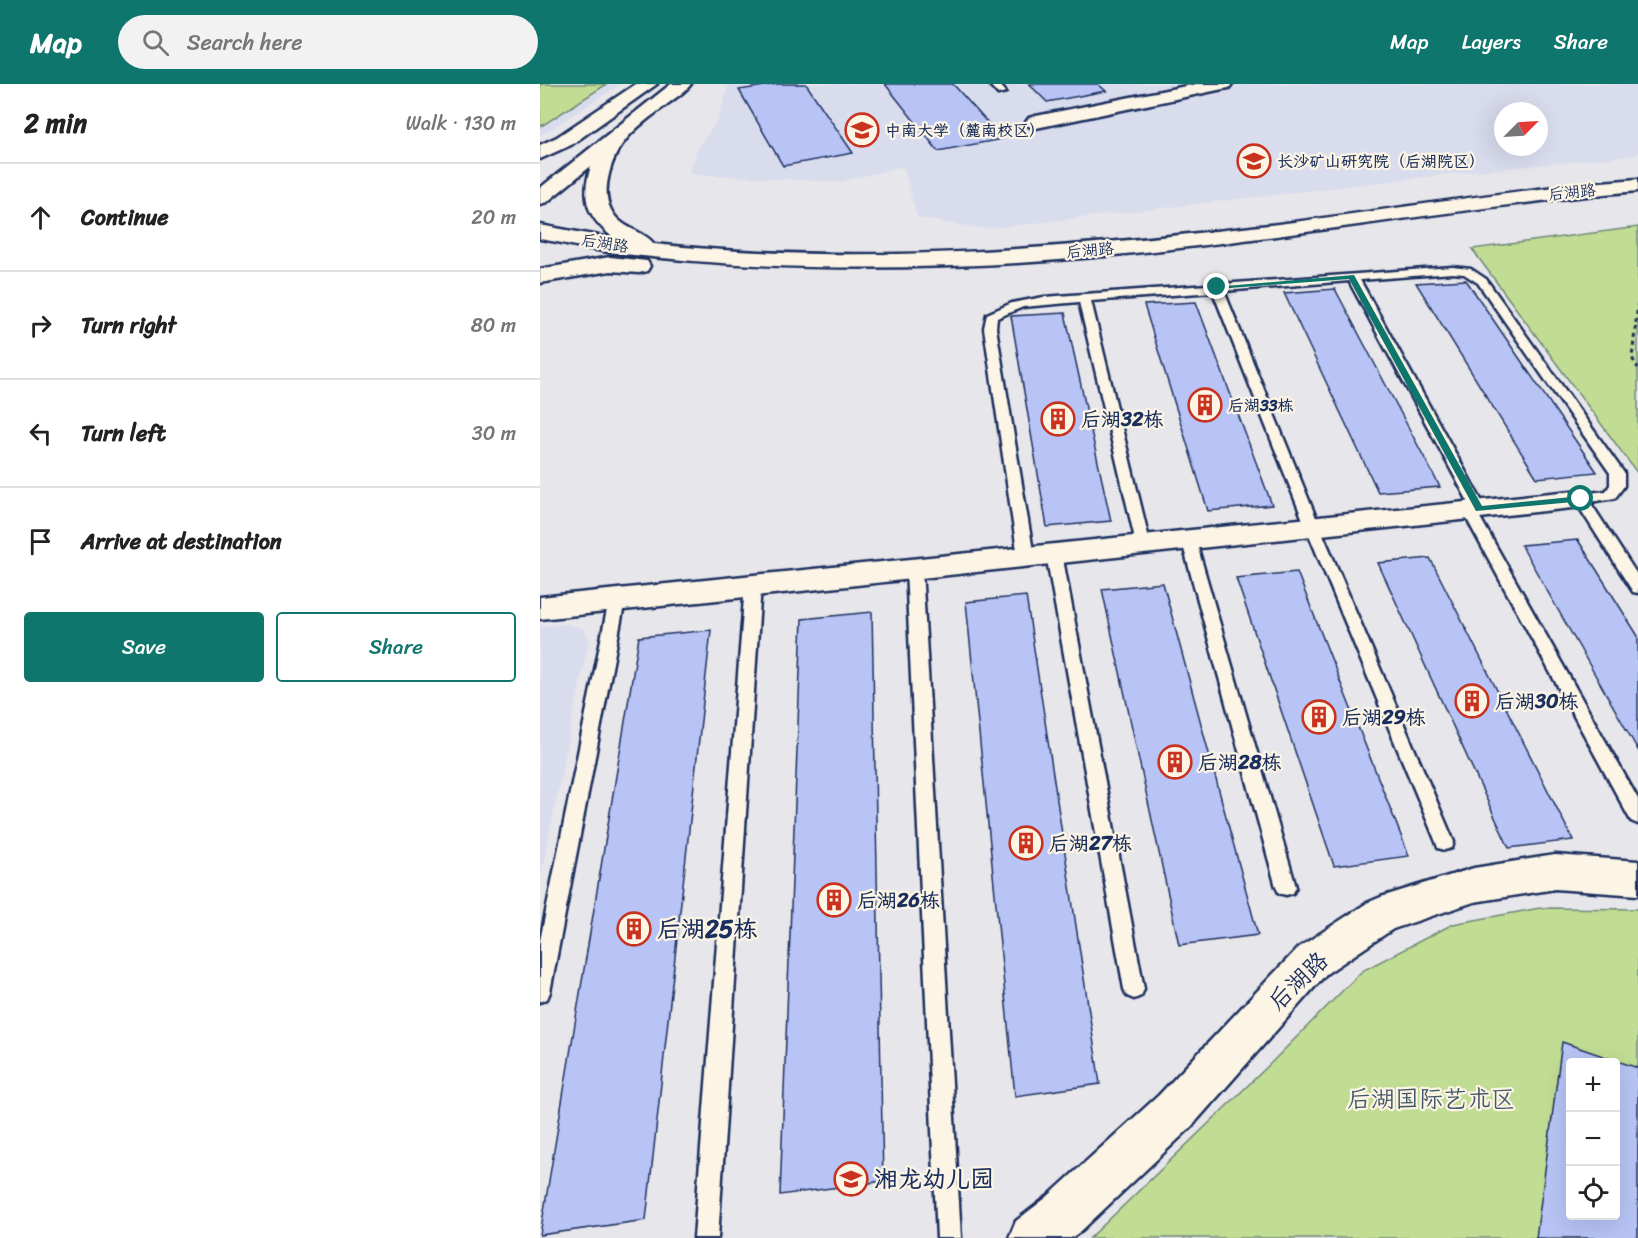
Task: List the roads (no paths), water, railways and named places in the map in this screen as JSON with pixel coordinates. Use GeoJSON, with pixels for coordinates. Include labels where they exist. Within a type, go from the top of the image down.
{"type":"FeatureCollection","features":[{"type":"Feature","properties":{"kind":"main road"},"geometry":{"type":"LineString","coordinates":[[540,155],[648,84]]}},
{"type":"Feature","properties":{"kind":"main road"},"geometry":{"type":"LineString","coordinates":[[540,198],[682,84]]}},
{"type":"Feature","properties":{"kind":"main road"},"geometry":{"type":"LineString","coordinates":[[1036,122],[1222,84]]}},
{"type":"Feature","properties":{"kind":"main road"},"geometry":{"type":"LineString","coordinates":[[619,133],[605,153],[598,170],[596,194],[600,213],[611,228],[629,239],[648,246],[686,253]]}},
{"type":"Feature","properties":{"kind":"main road","name":"后湖路"},"geometry":{"type":"LineString","coordinates":[[540,232],[614,246],[686,253],[797,259],[905,260],[1067,252],[1247,234],[1503,199],[1638,185]]}},
{"type":"Feature","properties":{"kind":"main road","name":"后湖路"},"geometry":{"type":"LineString","coordinates":[[540,250],[642,266],[744,276],[839,276],[1093,262],[1638,199]]}},
{"type":"Feature","properties":{"kind":"main road"},"geometry":{"type":"LineString","coordinates":[[540,276],[609,264],[642,266]]}},
{"type":"Feature","properties":{"kind":"main road"},"geometry":{"type":"LineString","coordinates":[[540,608],[1312,525],[1581,499]]}},
{"type":"Feature","properties":{"kind":"main road","name":"后湖路"},"geometry":{"type":"LineString","coordinates":[[1033,1238],[1064,1214],[1175,1112],[1312,961],[1381,915],[1474,885],[1555,872],[1638,878]]}},
{"type":"Feature","properties":{"kind":"lane"},"geometry":{"type":"LineString","coordinates":[[1134,989],[990,328],[991,317],[1002,309],[1023,303],[1352,277],[1467,271],[1482,281],[1617,473],[1617,486],[1610,495],[1581,499],[1638,588]]}},
{"type":"Feature","properties":{"kind":"lane"},"geometry":{"type":"LineString","coordinates":[[1352,277],[1638,816]]}},
{"type":"Feature","properties":{"kind":"lane"},"geometry":{"type":"LineString","coordinates":[[1217,287],[1312,525],[1445,842]]}},
{"type":"Feature","properties":{"kind":"lane"},"geometry":{"type":"LineString","coordinates":[[1084,298],[1143,543]]}},
{"type":"Feature","properties":{"kind":"lane"},"geometry":{"type":"LineString","coordinates":[[1188,538],[1286,886]]}},
{"type":"Feature","properties":{"kind":"lane"},"geometry":{"type":"LineString","coordinates":[[914,569],[949,1238]]}},
{"type":"Feature","properties":{"kind":"lane"},"geometry":{"type":"LineString","coordinates":[[706,1238],[753,585]]}},
{"type":"Feature","properties":{"kind":"lane"},"geometry":{"type":"LineString","coordinates":[[540,992],[617,600]]}},
{"type":"Feature","properties":{"kind":"place","name":"中南大学（麓南校区）"},"geometry":{"type":"Point","coordinates":[862,130]}},
{"type":"Feature","properties":{"kind":"place","name":"长沙矿山研究院（后湖院区）"},"geometry":{"type":"Point","coordinates":[1254,161]}},
{"type":"Feature","properties":{"kind":"place","name":"后湖33栋"},"geometry":{"type":"Point","coordinates":[1205,405]}},
{"type":"Feature","properties":{"kind":"place","name":"后湖32栋"},"geometry":{"type":"Point","coordinates":[1058,419]}},
{"type":"Feature","properties":{"kind":"place","name":"后湖30栋"},"geometry":{"type":"Point","coordinates":[1472,701]}},
{"type":"Feature","properties":{"kind":"place","name":"后湖29栋"},"geometry":{"type":"Point","coordinates":[1319,717]}},
{"type":"Feature","properties":{"kind":"place","name":"后湖28栋"},"geometry":{"type":"Point","coordinates":[1175,762]}},
{"type":"Feature","properties":{"kind":"place","name":"后湖27栋"},"geometry":{"type":"Point","coordinates":[1026,843]}},
{"type":"Feature","properties":{"kind":"place","name":"后湖26栋"},"geometry":{"type":"Point","coordinates":[834,900]}},
{"type":"Feature","properties":{"kind":"place","name":"后湖25栋"},"geometry":{"type":"Point","coordinates":[634,929]}},
{"type":"Feature","properties":{"kind":"place","name":"湘龙幼儿园"},"geometry":{"type":"Point","coordinates":[851,1179]}},
{"type":"Feature","properties":{"kind":"park label","name":"后湖国际艺术区"},"geometry":{"type":"Point","coordinates":[1431,1099]}}]}
